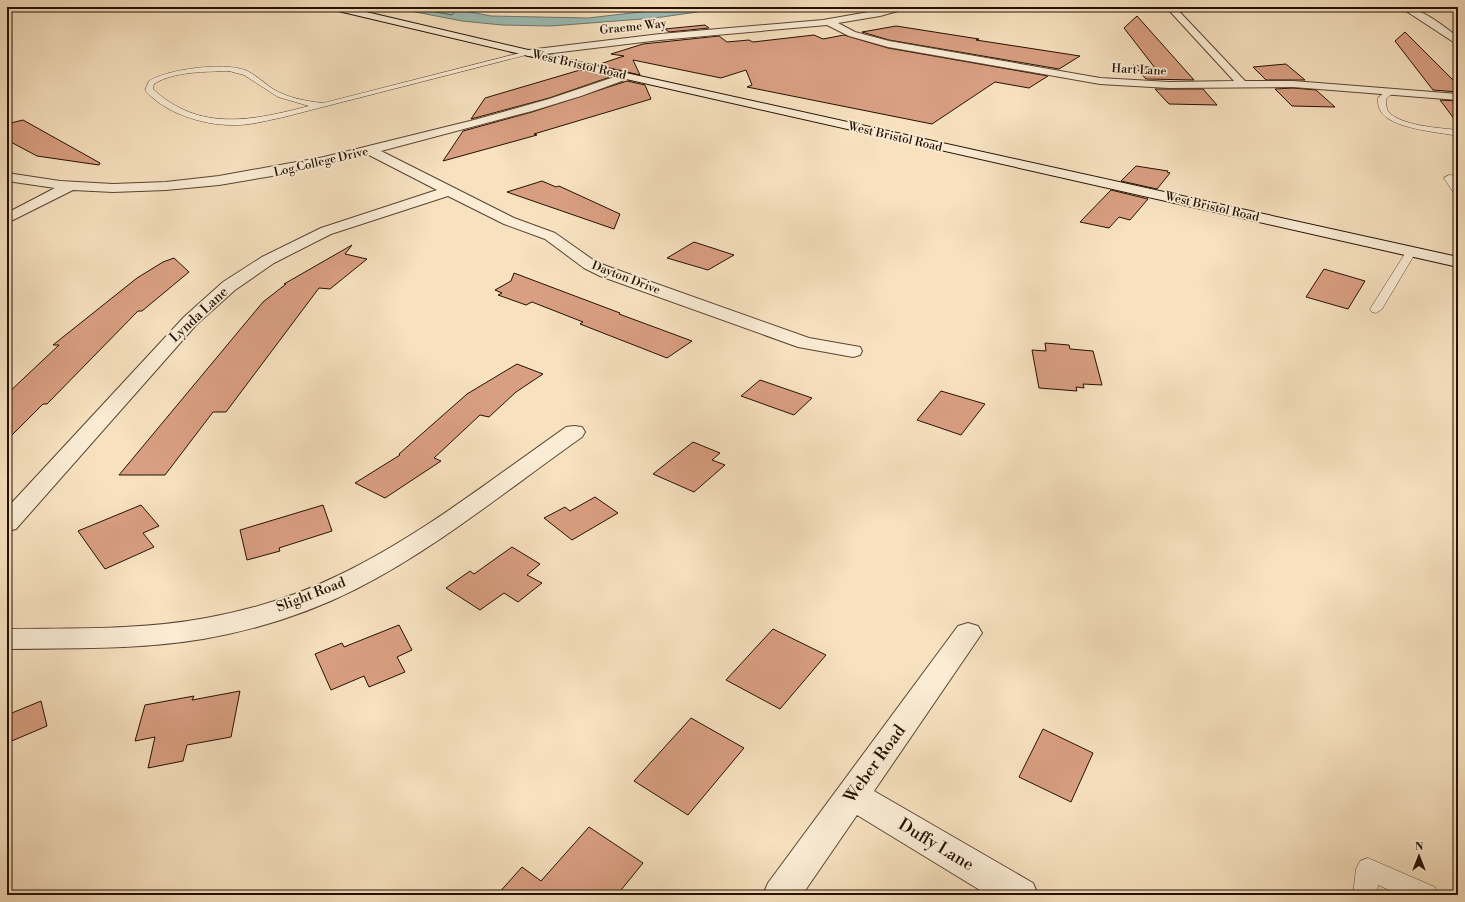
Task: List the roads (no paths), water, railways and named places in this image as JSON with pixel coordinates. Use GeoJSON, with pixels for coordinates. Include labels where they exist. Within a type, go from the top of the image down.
{"type":"FeatureCollection","features":[{"type":"Feature","properties":{"kind":"street","name":"West Bristol Road"},"geometry":{"type":"LineString","coordinates":[[334,7],[626,76],[1458,262]]}},
{"type":"Feature","properties":{"kind":"street","name":"Graeme Way"},"geometry":{"type":"LineString","coordinates":[[528,53],[646,38],[827,21],[908,7]]}},
{"type":"Feature","properties":{"kind":"street"},"geometry":{"type":"LineString","coordinates":[[1170,7],[1242,84]]}},
{"type":"Feature","properties":{"kind":"street"},"geometry":{"type":"LineString","coordinates":[[1404,7],[1439,27],[1458,42]]}},
{"type":"Feature","properties":{"kind":"street","name":"Hart Lane"},"geometry":{"type":"LineString","coordinates":[[827,21],[845,31],[876,41],[1079,78],[1148,84],[1293,84],[1458,97]]}},
{"type":"Feature","properties":{"kind":"street","name":"Log College Drive"},"geometry":{"type":"LineString","coordinates":[[7,177],[68,187],[123,188],[230,180],[298,168],[547,104],[594,89],[626,76]]}},
{"type":"Feature","properties":{"kind":"street","name":"Dayton Drive"},"geometry":{"type":"LineString","coordinates":[[370,150],[509,221],[550,236],[590,265],[606,272],[805,343],[853,351]]}},
{"type":"Feature","properties":{"kind":"street"},"geometry":{"type":"LineString","coordinates":[[7,219],[68,187]]}},
{"type":"Feature","properties":{"kind":"street","name":"Lynda Lane"},"geometry":{"type":"LineString","coordinates":[[7,523],[190,321],[229,286],[268,260],[326,231],[449,191]]}},
{"type":"Feature","properties":{"kind":"street","name":"Slight Road"},"geometry":{"type":"LineString","coordinates":[[7,639],[134,637],[183,632],[233,622],[310,598],[366,572],[411,546],[574,432]]}},
{"type":"Feature","properties":{"kind":"street","name":"Weber Road"},"geometry":{"type":"LineString","coordinates":[[781,895],[968,633]]}},
{"type":"Feature","properties":{"kind":"street","name":"Duffy Lane"},"geometry":{"type":"LineString","coordinates":[[853,795],[1020,895]]}},
{"type":"Feature","properties":{"kind":"lane"},"geometry":{"type":"LineString","coordinates":[[322,105],[292,101],[274,93],[260,82],[236,70],[214,70],[169,75],[156,78],[151,82],[149,90],[154,96],[181,110],[212,120],[231,123],[280,116],[528,53]]}},
{"type":"Feature","properties":{"kind":"lane"},"geometry":{"type":"LineString","coordinates":[[1391,91],[1382,98],[1383,110],[1390,117],[1409,124],[1458,133]]}},
{"type":"Feature","properties":{"kind":"lane"},"geometry":{"type":"LineString","coordinates":[[1458,179],[1449,178],[1458,193]]}},
{"type":"Feature","properties":{"kind":"lane"},"geometry":{"type":"LineString","coordinates":[[1376,310],[1411,252]]}},
{"type":"Feature","properties":{"kind":"lane"},"geometry":{"type":"LineString","coordinates":[[1365,895],[1368,870],[1426,895]]}},
{"type":"Feature","properties":{"kind":"water"},"geometry":{"type":"Polygon","coordinates":[[[390,7],[444,7],[491,16],[588,18],[684,7],[732,7],[655,18],[551,26],[502,25],[462,21],[390,7]]]}}]}
